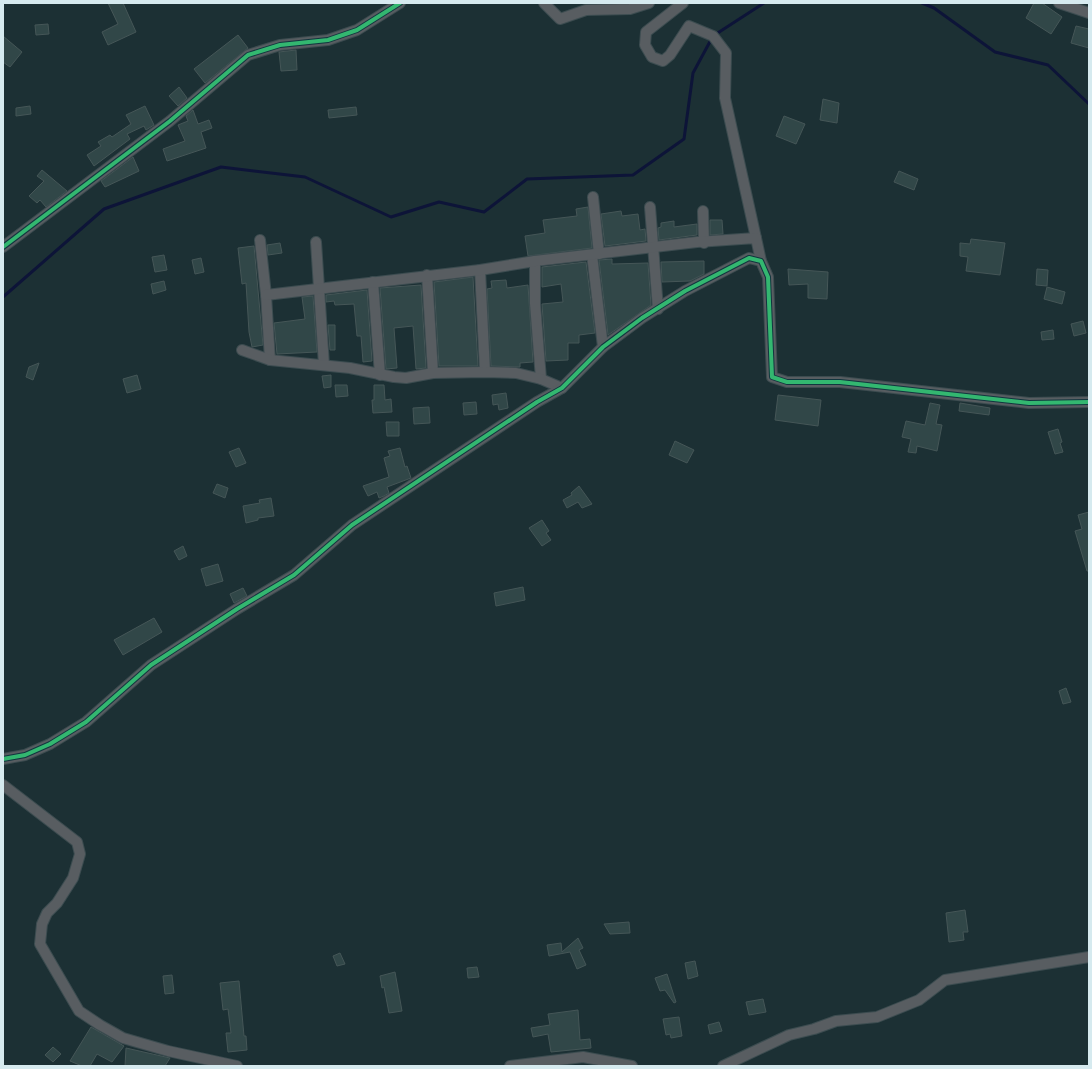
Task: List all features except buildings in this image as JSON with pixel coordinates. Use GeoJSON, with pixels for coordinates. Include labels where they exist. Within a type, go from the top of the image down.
{"type":"FeatureCollection","features":[{"type":"Feature","properties":{"kind":"street"},"geometry":{"type":"LineString","coordinates":[[3,248],[170,121],[248,55],[280,45],[328,40],[357,30],[400,3]]}},
{"type":"Feature","properties":{"kind":"street"},"geometry":{"type":"LineString","coordinates":[[544,3],[560,19],[586,10],[630,9],[649,3]]}},
{"type":"Feature","properties":{"kind":"street"},"geometry":{"type":"LineString","coordinates":[[683,3],[646,32],[646,45],[652,57],[663,61],[670,55],[689,26],[713,36],[726,53],[726,98],[756,238],[768,277],[772,377],[787,382],[840,382],[1028,403],[1089,402]]}},
{"type":"Feature","properties":{"kind":"street"},"geometry":{"type":"LineString","coordinates":[[1059,3],[1077,6],[1089,13]]}},
{"type":"Feature","properties":{"kind":"street"},"geometry":{"type":"LineString","coordinates":[[593,197],[603,347]]}},
{"type":"Feature","properties":{"kind":"street"},"geometry":{"type":"LineString","coordinates":[[650,207],[652,248],[658,309]]}},
{"type":"Feature","properties":{"kind":"street"},"geometry":{"type":"LineString","coordinates":[[703,211],[704,243]]}},
{"type":"Feature","properties":{"kind":"street"},"geometry":{"type":"LineString","coordinates":[[266,295],[480,270],[535,261],[756,238]]}},
{"type":"Feature","properties":{"kind":"street"},"geometry":{"type":"LineString","coordinates":[[260,240],[266,295],[270,360]]}},
{"type":"Feature","properties":{"kind":"street"},"geometry":{"type":"LineString","coordinates":[[316,242],[324,364]]}},
{"type":"Feature","properties":{"kind":"street"},"geometry":{"type":"LineString","coordinates":[[3,759],[25,755],[50,744],[86,722],[151,665],[237,609],[294,576],[352,525],[537,402],[562,388],[603,347],[642,318],[685,291],[749,258],[762,261]]}},
{"type":"Feature","properties":{"kind":"street"},"geometry":{"type":"LineString","coordinates":[[535,261],[535,303],[541,379]]}},
{"type":"Feature","properties":{"kind":"street"},"geometry":{"type":"LineString","coordinates":[[480,270],[485,372]]}},
{"type":"Feature","properties":{"kind":"street"},"geometry":{"type":"LineString","coordinates":[[428,275],[433,373]]}},
{"type":"Feature","properties":{"kind":"street"},"geometry":{"type":"LineString","coordinates":[[373,282],[380,375]]}},
{"type":"Feature","properties":{"kind":"street"},"geometry":{"type":"LineString","coordinates":[[242,350],[270,360],[324,364],[380,375],[406,378],[433,373],[516,373],[541,379],[562,388]]}},
{"type":"Feature","properties":{"kind":"street"},"geometry":{"type":"LineString","coordinates":[[3,785],[77,842],[80,854],[73,878],[57,904],[48,913],[42,924],[40,944],[79,1011],[123,1038],[168,1051],[233,1066]]}},
{"type":"Feature","properties":{"kind":"street"},"geometry":{"type":"LineString","coordinates":[[723,1066],[789,1035],[814,1029],[836,1020],[877,1017],[919,1000],[945,980],[1089,957]]}},
{"type":"Feature","properties":{"kind":"street"},"geometry":{"type":"LineString","coordinates":[[510,1066],[583,1057],[632,1066]]}},
{"type":"Feature","properties":{"kind":"waterway"},"geometry":{"type":"LineString","coordinates":[[3,297],[104,209],[221,167],[305,177],[391,217],[439,202],[484,212],[527,179],[633,175],[684,139],[693,73],[713,36],[764,3]]}},
{"type":"Feature","properties":{"kind":"waterway"},"geometry":{"type":"LineString","coordinates":[[922,3],[934,8],[995,52],[1048,65],[1089,104]]}},
{"type":"Feature","properties":{"kind":"cycle path"},"geometry":{"type":"LineString","coordinates":[[3,247],[170,121],[248,55],[280,45],[328,40],[357,30],[400,3]]}},
{"type":"Feature","properties":{"kind":"cycle path"},"geometry":{"type":"LineString","coordinates":[[3,759],[25,755],[50,744],[86,722],[151,665],[237,609],[294,575],[352,525],[537,402],[562,388],[603,347],[642,318],[685,291],[749,258],[761,261],[768,277],[772,377],[787,382],[840,382],[1029,403],[1089,402]]}}]}
